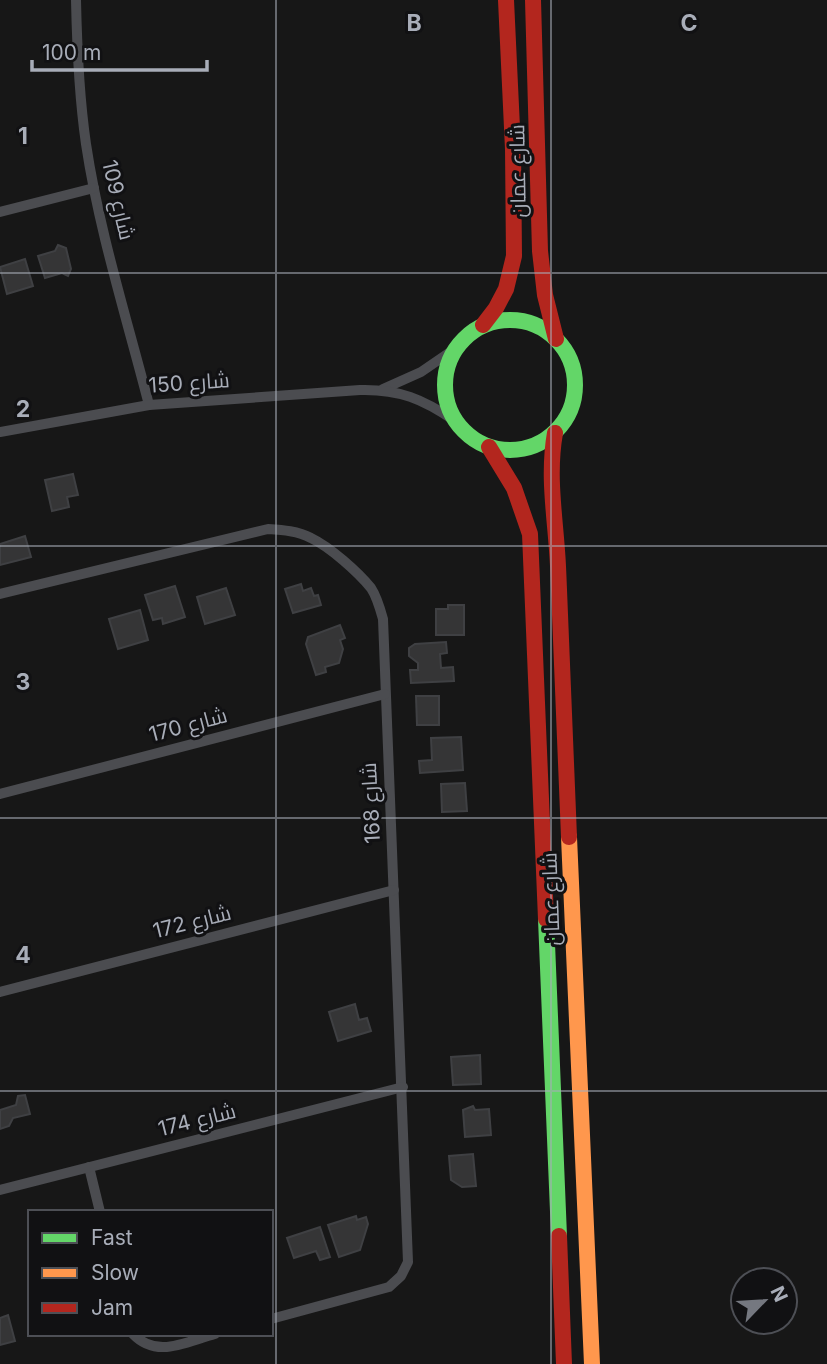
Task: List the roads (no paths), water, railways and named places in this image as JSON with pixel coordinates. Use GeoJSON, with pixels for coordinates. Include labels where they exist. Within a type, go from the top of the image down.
{"type":"FeatureCollection","features":[{"type":"Feature","properties":{"kind":"main road","name":"شارع عمان"},"geometry":{"type":"LineString","coordinates":[[483,325],[506,292],[513,252],[513,161],[506,0]]}},
{"type":"Feature","properties":{"kind":"main road","name":"شارع عمان"},"geometry":{"type":"LineString","coordinates":[[533,0],[540,275],[556,339]]}},
{"type":"Feature","properties":{"kind":"main road"},"geometry":{"type":"LineString","coordinates":[[502,320],[521,321],[540,327],[556,339],[566,352],[573,369],[575,386],[573,404],[566,420],[555,433],[524,449],[506,450],[489,447],[470,437],[455,421],[447,403],[445,384],[448,365],[456,348],[468,335],[483,325],[502,320]]}},
{"type":"Feature","properties":{"kind":"main road","name":"شارع عمان"},"geometry":{"type":"LineString","coordinates":[[555,433],[550,453],[550,492],[558,551],[592,1364]]}},
{"type":"Feature","properties":{"kind":"main road","name":"شارع عمان"},"geometry":{"type":"LineString","coordinates":[[489,447],[508,473],[522,502],[530,534],[564,1364]]}},
{"type":"Feature","properties":{"kind":"street","name":"شارع 109"},"geometry":{"type":"LineString","coordinates":[[76,0],[80,101],[94,188],[149,405]]}},
{"type":"Feature","properties":{"kind":"street"},"geometry":{"type":"LineString","coordinates":[[0,212],[94,188]]}},
{"type":"Feature","properties":{"kind":"street","name":"شارع 150"},"geometry":{"type":"LineString","coordinates":[[383,389],[421,372],[456,348]]}},
{"type":"Feature","properties":{"kind":"street","name":"شارع 150"},"geometry":{"type":"LineString","coordinates":[[0,432],[149,405],[383,389],[421,400],[455,421]]}},
{"type":"Feature","properties":{"kind":"street","name":"شارع 168"},"geometry":{"type":"LineString","coordinates":[[0,594],[268,529],[290,530],[311,538],[329,550],[370,588],[379,603],[383,619],[410,1245],[408,1262],[401,1276],[388,1287],[273,1318]]}},
{"type":"Feature","properties":{"kind":"street","name":"شارع 170"},"geometry":{"type":"LineString","coordinates":[[0,794],[385,694]]}},
{"type":"Feature","properties":{"kind":"street","name":"شارع 172"},"geometry":{"type":"LineString","coordinates":[[0,992],[394,890]]}},
{"type":"Feature","properties":{"kind":"street","name":"شارع 174"},"geometry":{"type":"LineString","coordinates":[[0,1190],[403,1087]]}},
{"type":"Feature","properties":{"kind":"street"},"geometry":{"type":"LineString","coordinates":[[89,1167],[100,1210]]}},
{"type":"Feature","properties":{"kind":"street"},"geometry":{"type":"LineString","coordinates":[[135,1336],[144,1345],[159,1349],[208,1336]]}}]}
